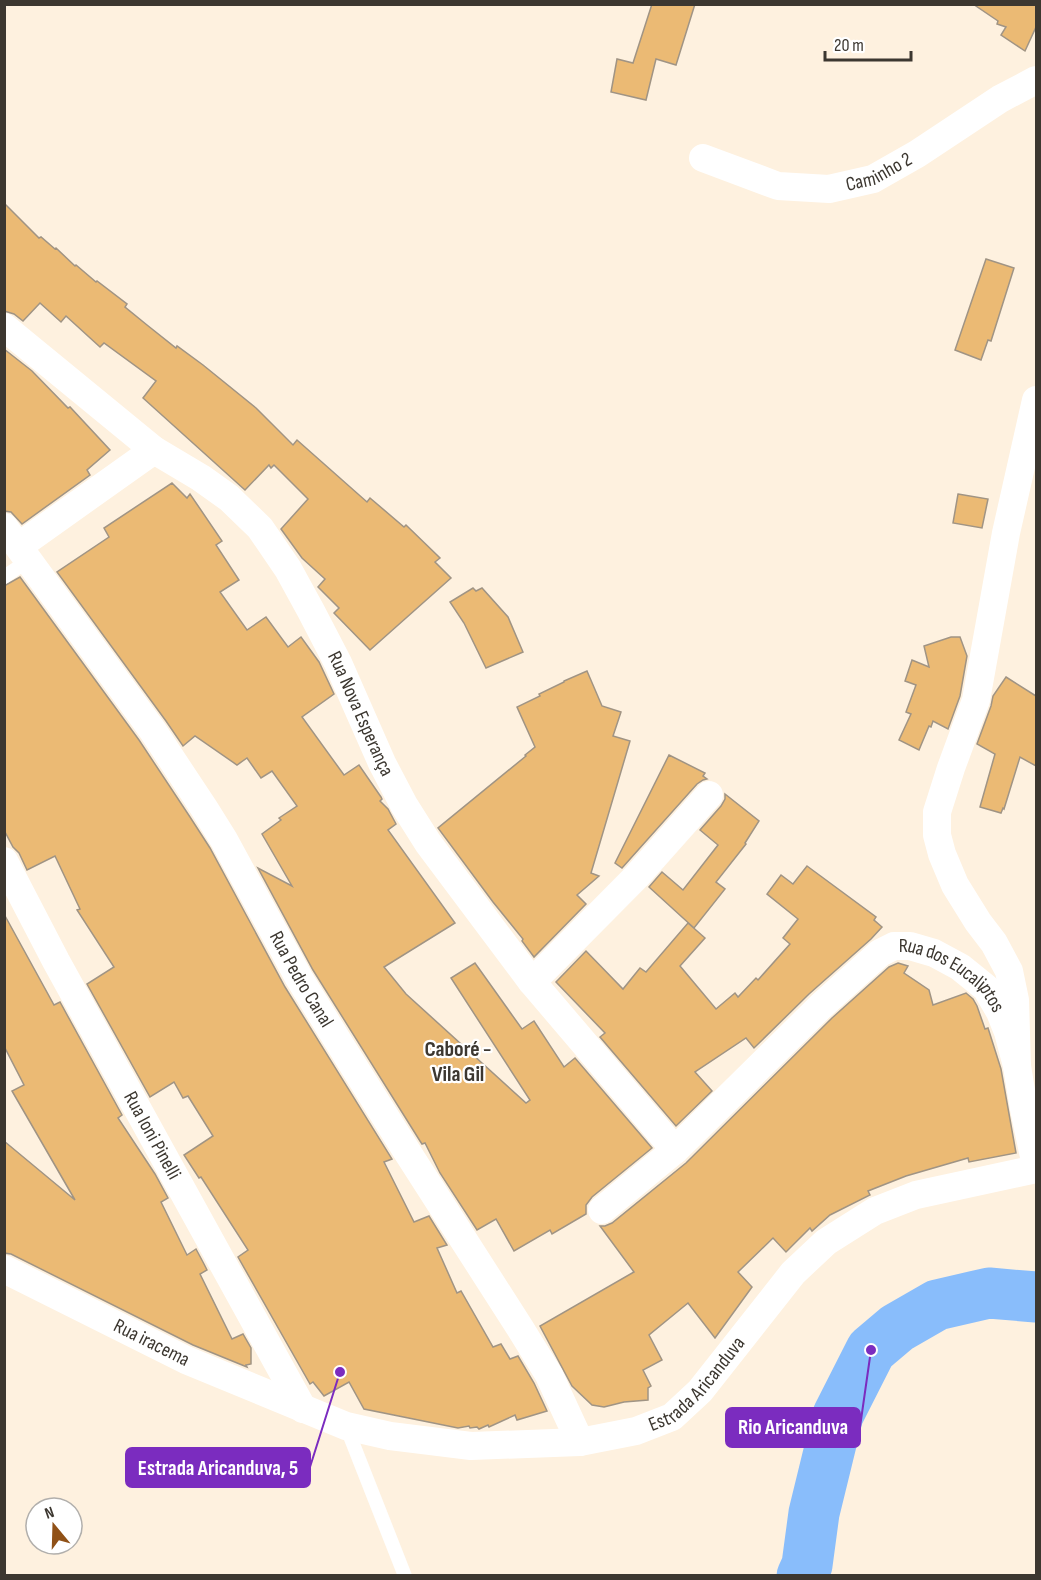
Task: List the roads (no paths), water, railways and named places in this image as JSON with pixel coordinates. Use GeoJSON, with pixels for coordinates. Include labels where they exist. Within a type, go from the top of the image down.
{"type":"FeatureCollection","features":[{"type":"Feature","properties":{"kind":"street","name":"Caminho 2"},"geometry":{"type":"LineString","coordinates":[[703,158],[778,186],[828,189],[873,179],[917,154],[1000,99],[1036,80]]}},
{"type":"Feature","properties":{"kind":"street","name":"Rua Nova Esperança"},"geometry":{"type":"LineString","coordinates":[[4,327],[154,450],[229,498],[260,528],[288,569],[311,611],[338,663],[382,763],[404,805],[429,843],[532,982],[675,1150]]}},
{"type":"Feature","properties":{"kind":"street"},"geometry":{"type":"LineString","coordinates":[[1017,1066],[1015,1000],[1009,971],[994,943],[955,885],[937,835],[937,812],[976,700],[1006,533],[1036,400]]}},
{"type":"Feature","properties":{"kind":"street"},"geometry":{"type":"LineString","coordinates":[[18,544],[154,450]]}},
{"type":"Feature","properties":{"kind":"street","name":"Rua Pedro Canal"},"geometry":{"type":"LineString","coordinates":[[18,544],[153,731],[204,807],[299,978],[549,1375],[580,1442]]}},
{"type":"Feature","properties":{"kind":"street"},"geometry":{"type":"LineString","coordinates":[[532,982],[637,876],[709,795]]}},
{"type":"Feature","properties":{"kind":"street","name":"Rua Ioni Pinelli"},"geometry":{"type":"LineString","coordinates":[[4,861],[62,972],[303,1409]]}},
{"type":"Feature","properties":{"kind":"street","name":"Rua dos Eucaliptos"},"geometry":{"type":"LineString","coordinates":[[602,1210],[675,1150],[821,1006],[880,953],[894,946],[910,946],[934,953],[960,967],[986,988],[1008,1032],[1017,1066],[1036,1167]]}},
{"type":"Feature","properties":{"kind":"street","name":"Estrada Aricanduva"},"geometry":{"type":"LineString","coordinates":[[303,1409],[346,1426],[390,1436],[471,1446],[580,1442],[636,1431],[672,1417],[700,1391],[793,1274],[826,1242],[875,1211],[916,1196],[1036,1167]]}},
{"type":"Feature","properties":{"kind":"street","name":"Rua iracema"},"geometry":{"type":"LineString","coordinates":[[4,1269],[186,1360],[303,1409]]}},
{"type":"Feature","properties":{"kind":"lane"},"geometry":{"type":"LineString","coordinates":[[4,577],[18,544]]}},
{"type":"Feature","properties":{"kind":"lane"},"geometry":{"type":"LineString","coordinates":[[346,1426],[405,1575]]}},
{"type":"Feature","properties":{"kind":"waterway"},"geometry":{"type":"LineString","coordinates":[[802,1576],[807,1565],[814,1513],[838,1415],[871,1350],[897,1328],[937,1305],[989,1293],[1036,1297]]}},
{"type":"Feature","properties":{"kind":"place","name":"Rio Aricanduva"},"geometry":{"type":"Point","coordinates":[871,1350]}},
{"type":"Feature","properties":{"kind":"place","name":"Estrada Aricanduva, 5"},"geometry":{"type":"Point","coordinates":[340,1372]}},
{"type":"Feature","properties":{"kind":"district","name":"Caboré - Vila Gil"},"geometry":{"type":"Point","coordinates":[458,1062]}}]}
